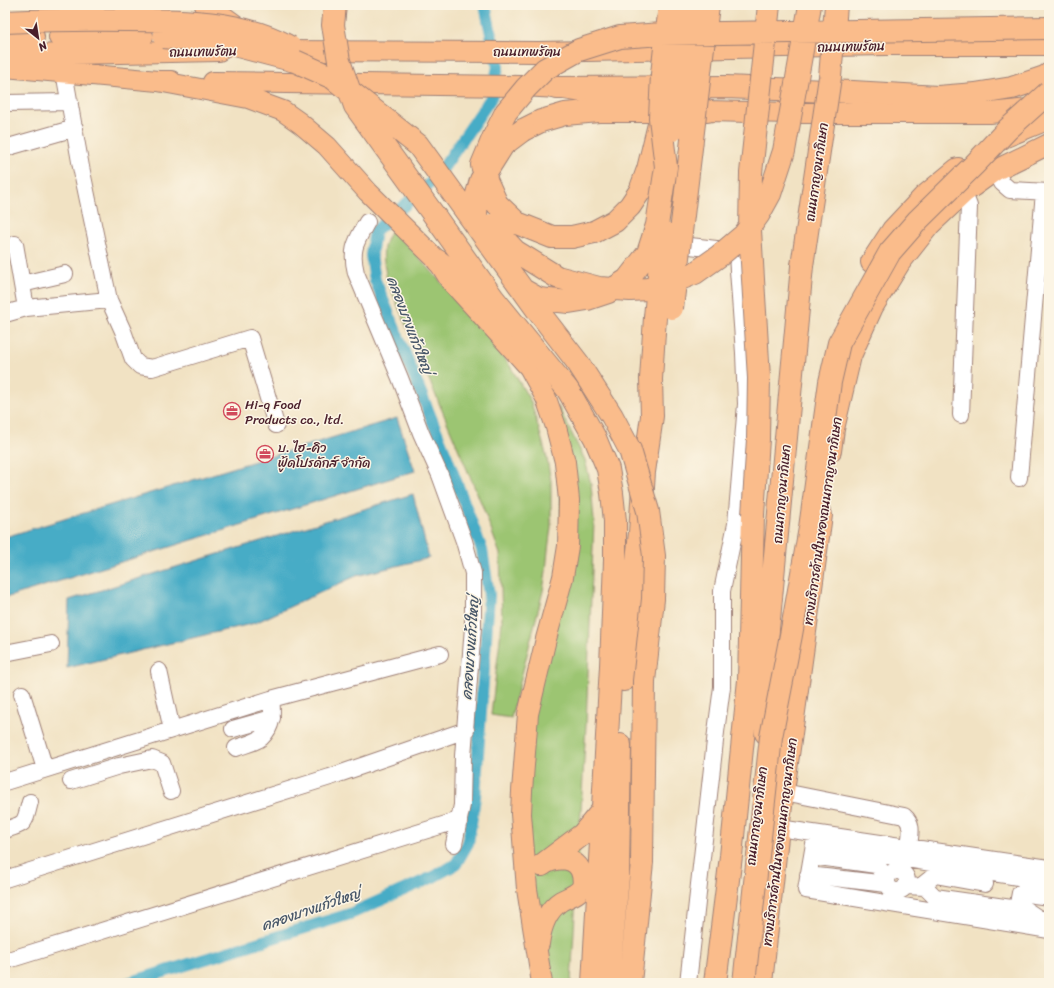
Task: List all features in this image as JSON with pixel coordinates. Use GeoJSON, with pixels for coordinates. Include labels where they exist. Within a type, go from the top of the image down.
{"type":"FeatureCollection","features":[{"type":"Feature","properties":{"kind":"highway"},"geometry":{"type":"LineString","coordinates":[[206,5],[269,51]]}},
{"type":"Feature","properties":{"kind":"highway"},"geometry":{"type":"LineString","coordinates":[[335,5],[332,25],[339,61],[355,106],[493,298],[568,390],[595,438],[608,469],[615,521],[611,666],[593,983]]}},
{"type":"Feature","properties":{"kind":"highway"},"geometry":{"type":"LineString","coordinates":[[670,5],[662,74],[660,118],[666,167],[657,225],[648,253],[627,280],[608,292],[587,299],[568,302],[539,299],[511,283],[491,262],[481,242],[476,216],[477,194],[481,180],[503,145],[523,130],[541,121],[565,114],[606,111],[707,110]]}},
{"type":"Feature","properties":{"kind":"highway"},"geometry":{"type":"LineString","coordinates":[[664,312],[686,5]]}},
{"type":"Feature","properties":{"kind":"highway"},"geometry":{"type":"LineString","coordinates":[[608,983],[618,876],[621,702],[640,533],[644,472],[652,416],[651,380],[664,312],[708,5]]}},
{"type":"Feature","properties":{"kind":"highway","name":"ถนนกาญจนาภิเษก"},"geometry":{"type":"LineString","coordinates":[[715,983],[731,856],[749,680],[753,514],[758,439],[759,378],[750,230],[751,173],[769,5]]}},
{"type":"Feature","properties":{"kind":"highway"},"geometry":{"type":"LineString","coordinates":[[5,22],[62,19],[168,20],[215,24],[238,28],[263,35],[286,44],[308,57],[418,145],[515,251],[557,277],[599,288],[630,290],[668,284],[695,273],[719,256],[744,235],[759,214],[770,194],[784,151],[810,5]]}},
{"type":"Feature","properties":{"kind":"highway","name":"ถนนกาญจนาภิเษก"},"geometry":{"type":"LineString","coordinates":[[735,983],[766,739],[767,641],[802,266],[830,77],[836,5]]}},
{"type":"Feature","properties":{"kind":"highway"},"geometry":{"type":"LineString","coordinates":[[830,77],[849,14],[850,5]]}},
{"type":"Feature","properties":{"kind":"highway"},"geometry":{"type":"LineString","coordinates":[[660,118],[648,169],[640,191],[630,206],[614,221],[594,232],[572,237],[552,237],[517,223],[497,204],[487,182],[482,165],[494,136],[506,112],[526,88],[546,69],[579,50],[620,37],[662,34],[1049,28]]}},
{"type":"Feature","properties":{"kind":"highway"},"geometry":{"type":"LineString","coordinates":[[5,36],[33,37]]}},
{"type":"Feature","properties":{"kind":"highway"},"geometry":{"type":"LineString","coordinates":[[60,37],[142,36]]}},
{"type":"Feature","properties":{"kind":"highway"},"geometry":{"type":"LineString","coordinates":[[164,37],[234,45],[265,52],[295,61],[333,78]]}},
{"type":"Feature","properties":{"kind":"highway"},"geometry":{"type":"LineString","coordinates":[[557,88],[726,87],[938,97],[975,94],[1012,88],[1045,77],[1049,74]]}},
{"type":"Feature","properties":{"kind":"highway"},"geometry":{"type":"LineString","coordinates":[[744,983],[771,737],[810,528],[830,382],[839,343],[890,252],[918,220],[1008,129],[1049,92]]}},
{"type":"Feature","properties":{"kind":"highway"},"geometry":{"type":"LineString","coordinates":[[766,739],[783,653],[821,410],[834,340],[854,295],[893,230],[924,197],[959,168],[1003,137],[1049,118]]}},
{"type":"Feature","properties":{"kind":"highway"},"geometry":{"type":"LineString","coordinates":[[418,145],[538,311],[578,363],[612,416],[630,450],[648,511],[654,556],[653,599],[644,681],[642,862],[630,983]]}},
{"type":"Feature","properties":{"kind":"highway"},"geometry":{"type":"LineString","coordinates":[[438,261],[456,275],[568,390]]}},
{"type":"Feature","properties":{"kind":"highway"},"geometry":{"type":"LineString","coordinates":[[542,865],[583,834],[602,811]]}},
{"type":"Feature","properties":{"kind":"main road","name":"ถนนเทพรัตน"},"geometry":{"type":"LineString","coordinates":[[5,57],[22,55],[235,50],[539,52],[886,45],[1049,45]]}},
{"type":"Feature","properties":{"kind":"main road"},"geometry":{"type":"LineString","coordinates":[[5,67],[158,81],[466,84],[557,88],[707,110],[791,113],[990,113],[1049,106]]}},
{"type":"Feature","properties":{"kind":"main road"},"geometry":{"type":"LineString","coordinates":[[158,81],[248,98],[283,110],[300,123],[327,146],[368,192],[438,261],[450,280],[529,367],[546,398],[556,427],[564,462],[569,500],[568,546],[563,577],[528,714],[521,814],[527,889],[542,983]]}},
{"type":"Feature","properties":{"kind":"main road","name":"ทางบริการด้านในของถนนกาญจนาภิเษก"},"geometry":{"type":"LineString","coordinates":[[762,983],[779,828],[834,429],[851,356],[873,307],[900,263],[930,225],[964,193],[996,170],[1049,144]]}},
{"type":"Feature","properties":{"kind":"main road"},"geometry":{"type":"LineString","coordinates":[[527,889],[532,877],[542,865],[561,859],[572,861],[580,869],[583,881],[581,888],[575,895],[561,901],[550,911],[541,932],[538,952]]}},
{"type":"Feature","properties":{"kind":"street"},"geometry":{"type":"LineString","coordinates":[[64,72],[81,168],[109,300],[123,331],[133,359],[140,366],[152,368],[250,338],[276,425]]}},
{"type":"Feature","properties":{"kind":"street"},"geometry":{"type":"LineString","coordinates":[[5,103],[70,102]]}},
{"type":"Feature","properties":{"kind":"street"},"geometry":{"type":"LineString","coordinates":[[5,148],[75,128]]}},
{"type":"Feature","properties":{"kind":"street"},"geometry":{"type":"LineString","coordinates":[[996,170],[1002,183],[1010,190],[1047,192],[1019,478]]}},
{"type":"Feature","properties":{"kind":"street"},"geometry":{"type":"LineString","coordinates":[[961,415],[969,206],[964,193]]}},
{"type":"Feature","properties":{"kind":"street"},"geometry":{"type":"LineString","coordinates":[[367,222],[353,249],[353,260],[356,273],[400,378],[421,433],[440,474],[464,541],[473,573],[473,627],[463,763],[462,805],[454,844]]}},
{"type":"Feature","properties":{"kind":"street"},"geometry":{"type":"LineString","coordinates":[[15,244],[26,308]]}},
{"type":"Feature","properties":{"kind":"street"},"geometry":{"type":"LineString","coordinates":[[688,983],[722,688],[722,590],[736,524],[746,404],[737,256],[734,251],[690,246]]}},
{"type":"Feature","properties":{"kind":"street"},"geometry":{"type":"LineString","coordinates":[[22,284],[65,274]]}},
{"type":"Feature","properties":{"kind":"street"},"geometry":{"type":"LineString","coordinates":[[5,314],[26,308],[109,300]]}},
{"type":"Feature","properties":{"kind":"street"},"geometry":{"type":"LineString","coordinates":[[5,653],[51,644]]}},
{"type":"Feature","properties":{"kind":"street"},"geometry":{"type":"LineString","coordinates":[[5,782],[271,699],[440,654]]}},
{"type":"Feature","properties":{"kind":"street"},"geometry":{"type":"LineString","coordinates":[[159,671],[172,730]]}},
{"type":"Feature","properties":{"kind":"street"},"geometry":{"type":"LineString","coordinates":[[22,694],[46,769]]}},
{"type":"Feature","properties":{"kind":"street"},"geometry":{"type":"LineString","coordinates":[[236,748],[256,741],[261,737],[272,718],[273,712],[271,699]]}},
{"type":"Feature","properties":{"kind":"street"},"geometry":{"type":"LineString","coordinates":[[233,729],[272,718]]}},
{"type":"Feature","properties":{"kind":"street"},"geometry":{"type":"LineString","coordinates":[[5,879],[330,777],[466,730]]}},
{"type":"Feature","properties":{"kind":"street"},"geometry":{"type":"LineString","coordinates":[[134,742],[142,761]]}},
{"type":"Feature","properties":{"kind":"street"},"geometry":{"type":"LineString","coordinates":[[71,781],[119,766],[152,759],[162,763],[171,791]]}},
{"type":"Feature","properties":{"kind":"street"},"geometry":{"type":"LineString","coordinates":[[784,792],[904,816],[908,819],[911,827],[901,875]]}},
{"type":"Feature","properties":{"kind":"street"},"geometry":{"type":"LineString","coordinates":[[5,830],[17,827],[25,820],[30,802]]}},
{"type":"Feature","properties":{"kind":"street"},"geometry":{"type":"LineString","coordinates":[[5,961],[448,823],[456,821],[459,822]]}},
{"type":"Feature","properties":{"kind":"street"},"geometry":{"type":"LineString","coordinates":[[779,828],[1049,930]]}},
{"type":"Feature","properties":{"kind":"street"},"geometry":{"type":"LineString","coordinates":[[986,878],[901,875],[814,844],[806,890],[901,875],[1049,868]]}},
{"type":"Feature","properties":{"kind":"street"},"geometry":{"type":"LineString","coordinates":[[812,856],[876,865],[925,887],[935,897],[1026,910],[1038,918],[1049,920]]}},
{"type":"Feature","properties":{"kind":"street"},"geometry":{"type":"LineString","coordinates":[[808,875],[935,875],[1049,882]]}},
{"type":"Feature","properties":{"kind":"street"},"geometry":{"type":"LineString","coordinates":[[981,904],[986,878]]}},
{"type":"Feature","properties":{"kind":"street"},"geometry":{"type":"LineString","coordinates":[[1017,909],[1020,893],[1049,897]]}},
{"type":"Feature","properties":{"kind":"green space"},"geometry":{"type":"Polygon","coordinates":[[[392,230],[417,255],[486,333],[510,366],[531,402],[546,454],[551,481],[551,527],[546,571],[543,591],[511,718],[491,715],[502,622],[500,554],[482,505],[387,280],[384,248],[385,242],[392,230]]]}},
{"type":"Feature","properties":{"kind":"green space"},"geometry":{"type":"Polygon","coordinates":[[[558,406],[585,460],[591,484],[594,521],[586,725],[571,983],[538,983],[517,790],[562,550],[558,406]]]}},
{"type":"Feature","properties":{"kind":"water"},"geometry":{"type":"Polygon","coordinates":[[[397,418],[415,471],[5,598],[5,537],[397,418]]]}},
{"type":"Feature","properties":{"kind":"water"},"geometry":{"type":"Polygon","coordinates":[[[413,494],[429,558],[356,576],[255,623],[67,668],[69,600],[413,494]]]}},
{"type":"Feature","properties":{"kind":"waterway","name":"คลองบางแก้วใหญ่"},"geometry":{"type":"LineString","coordinates":[[128,983],[350,914],[433,877],[456,864],[468,843],[475,797],[489,595],[482,550],[447,457],[375,280],[371,255],[375,231],[437,177],[491,98],[498,67],[485,5]]}},
{"type":"Feature","properties":{"kind":"place","name":"Hi-q Food Products co., ltd."},"geometry":{"type":"Point","coordinates":[232,411]}},
{"type":"Feature","properties":{"kind":"place","name":"บ. ไฮ-คิว ฟู้ดโปรดักส์ จำกัด"},"geometry":{"type":"Point","coordinates":[265,454]}}]}
